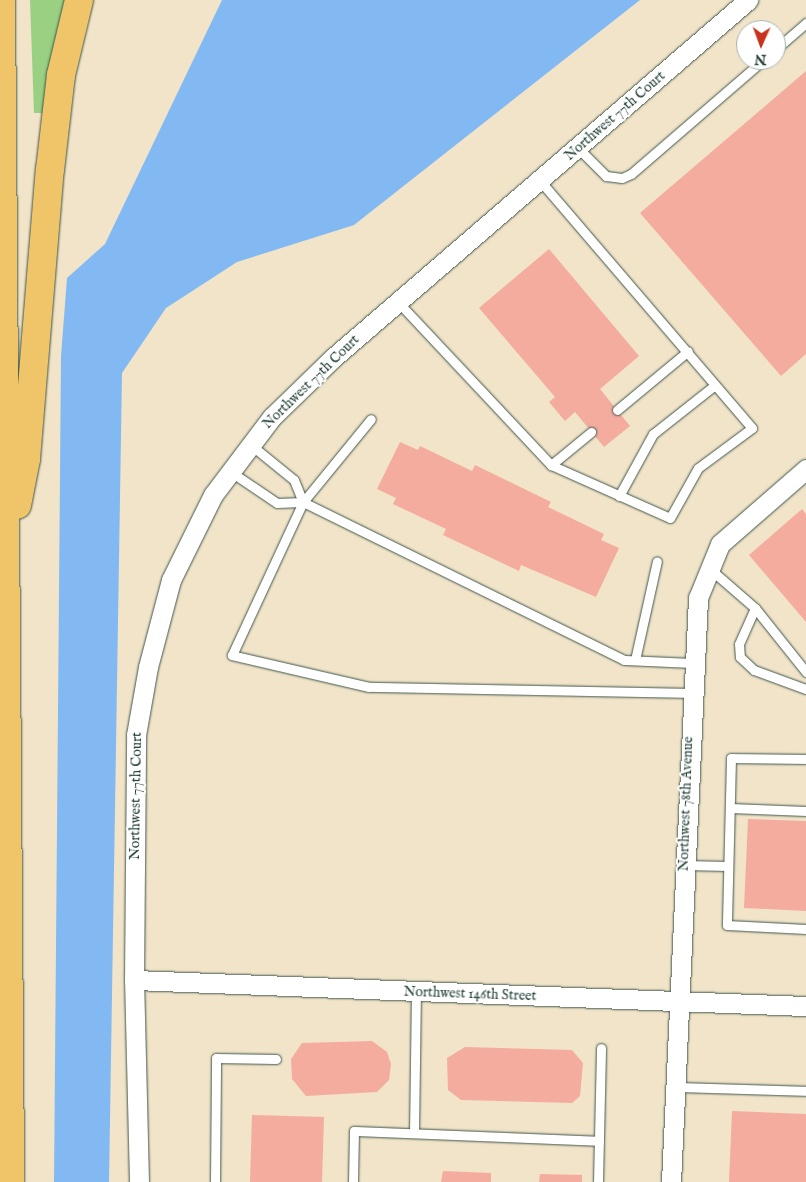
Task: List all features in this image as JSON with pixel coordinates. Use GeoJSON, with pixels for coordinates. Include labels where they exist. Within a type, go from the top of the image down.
{"type":"FeatureCollection","features":[{"type":"Feature","properties":{"kind":"highway"},"geometry":{"type":"LineString","coordinates":[[1,0],[10,1182]]}},
{"type":"Feature","properties":{"kind":"highway"},"geometry":{"type":"LineString","coordinates":[[6,563],[26,459],[60,84],[79,0]]}},
{"type":"Feature","properties":{"kind":"street","name":"Northwest 77th Court"},"geometry":{"type":"LineString","coordinates":[[139,1182],[134,980],[136,735],[148,667],[171,580],[213,495],[272,417],[398,302],[748,0]]}},
{"type":"Feature","properties":{"kind":"street","name":"Northwest 78th Avenue"},"geometry":{"type":"LineString","coordinates":[[671,1182],[690,693],[698,598],[720,544],[806,469]]}},
{"type":"Feature","properties":{"kind":"street","name":"Northwest 146th Street"},"geometry":{"type":"LineString","coordinates":[[134,980],[678,1003],[806,1006]]}},
{"type":"Feature","properties":{"kind":"lane"},"geometry":{"type":"LineString","coordinates":[[786,40],[806,23]]}},
{"type":"Feature","properties":{"kind":"lane"},"geometry":{"type":"LineString","coordinates":[[578,148],[606,176],[631,174],[751,70]]}},
{"type":"Feature","properties":{"kind":"lane"},"geometry":{"type":"LineString","coordinates":[[398,302],[551,465],[670,518],[698,468],[752,428],[688,351],[540,181]]}},
{"type":"Feature","properties":{"kind":"lane"},"geometry":{"type":"LineString","coordinates":[[617,410],[688,351]]}},
{"type":"Feature","properties":{"kind":"lane"},"geometry":{"type":"LineString","coordinates":[[619,496],[653,434],[715,384]]}},
{"type":"Feature","properties":{"kind":"lane"},"geometry":{"type":"LineString","coordinates":[[372,419],[303,502],[232,655],[369,688],[690,693]]}},
{"type":"Feature","properties":{"kind":"lane"},"geometry":{"type":"LineString","coordinates":[[551,465],[591,432]]}},
{"type":"Feature","properties":{"kind":"lane"},"geometry":{"type":"LineString","coordinates":[[251,445],[294,480],[303,502]]}},
{"type":"Feature","properties":{"kind":"lane"},"geometry":{"type":"LineString","coordinates":[[231,472],[276,503],[303,502],[624,660],[693,663]]}},
{"type":"Feature","properties":{"kind":"lane"},"geometry":{"type":"LineString","coordinates":[[635,660],[657,561]]}},
{"type":"Feature","properties":{"kind":"lane"},"geometry":{"type":"LineString","coordinates":[[710,569],[755,608],[806,672]]}},
{"type":"Feature","properties":{"kind":"lane"},"geometry":{"type":"LineString","coordinates":[[755,608],[739,644],[740,657],[754,670],[806,689]]}},
{"type":"Feature","properties":{"kind":"lane"},"geometry":{"type":"LineString","coordinates":[[806,759],[731,758],[727,925],[806,929]]}},
{"type":"Feature","properties":{"kind":"lane"},"geometry":{"type":"LineString","coordinates":[[730,808],[806,811]]}},
{"type":"Feature","properties":{"kind":"lane"},"geometry":{"type":"LineString","coordinates":[[683,865],[728,866]]}},
{"type":"Feature","properties":{"kind":"lane"},"geometry":{"type":"LineString","coordinates":[[414,1133],[416,992]]}},
{"type":"Feature","properties":{"kind":"lane"},"geometry":{"type":"LineString","coordinates":[[598,1182],[601,1048]]}},
{"type":"Feature","properties":{"kind":"lane"},"geometry":{"type":"LineString","coordinates":[[215,1182],[216,1058],[276,1059]]}},
{"type":"Feature","properties":{"kind":"lane"},"geometry":{"type":"LineString","coordinates":[[674,1087],[806,1091]]}},
{"type":"Feature","properties":{"kind":"lane"},"geometry":{"type":"LineString","coordinates":[[352,1182],[354,1130],[599,1141]]}},
{"type":"Feature","properties":{"kind":"green space"},"geometry":{"type":"Polygon","coordinates":[[[30,0],[66,0],[42,113],[34,113],[30,0]]]}},
{"type":"Feature","properties":{"kind":"water"},"geometry":{"type":"Polygon","coordinates":[[[222,0],[640,0],[354,225],[237,262],[166,308],[122,373],[109,1182],[54,1182],[61,356],[67,278],[105,244],[222,0]]]}},
{"type":"Feature","properties":{"kind":"building"},"geometry":{"type":"Polygon","coordinates":[[[806,71],[806,354],[781,376],[640,213],[806,71]]]}},
{"type":"Feature","properties":{"kind":"building"},"geometry":{"type":"Polygon","coordinates":[[[549,249],[639,356],[600,389],[630,426],[604,447],[575,412],[565,421],[549,402],[555,397],[479,308],[549,249]]]}},
{"type":"Feature","properties":{"kind":"building"},"geometry":{"type":"Polygon","coordinates":[[[400,442],[418,450],[420,446],[472,471],[475,465],[551,502],[548,507],[604,534],[601,540],[619,548],[596,597],[521,565],[519,571],[443,535],[446,529],[393,504],[396,498],[377,489],[400,442]]]}},
{"type":"Feature","properties":{"kind":"building"},"geometry":{"type":"Polygon","coordinates":[[[802,509],[806,514],[806,622],[749,555],[802,509]]]}},
{"type":"Feature","properties":{"kind":"building"},"geometry":{"type":"Polygon","coordinates":[[[748,819],[806,821],[806,911],[744,908],[748,819]]]}},
{"type":"Feature","properties":{"kind":"building"},"geometry":{"type":"Polygon","coordinates":[[[372,1041],[387,1052],[391,1064],[389,1080],[377,1092],[306,1096],[292,1079],[291,1059],[302,1043],[372,1041]]]}},
{"type":"Feature","properties":{"kind":"building"},"geometry":{"type":"Polygon","coordinates":[[[465,1047],[572,1050],[583,1063],[580,1096],[572,1103],[461,1100],[448,1090],[447,1058],[465,1047]]]}},
{"type":"Feature","properties":{"kind":"building"},"geometry":{"type":"Polygon","coordinates":[[[732,1111],[806,1114],[806,1182],[729,1182],[732,1111]]]}},
{"type":"Feature","properties":{"kind":"building"},"geometry":{"type":"Polygon","coordinates":[[[252,1115],[324,1117],[322,1182],[250,1182],[252,1115]]]}},
{"type":"Feature","properties":{"kind":"building"},"geometry":{"type":"Polygon","coordinates":[[[443,1171],[491,1173],[491,1182],[441,1182],[443,1171]]]}},
{"type":"Feature","properties":{"kind":"building"},"geometry":{"type":"Polygon","coordinates":[[[540,1174],[582,1175],[582,1182],[539,1182],[540,1174]]]}}]}
